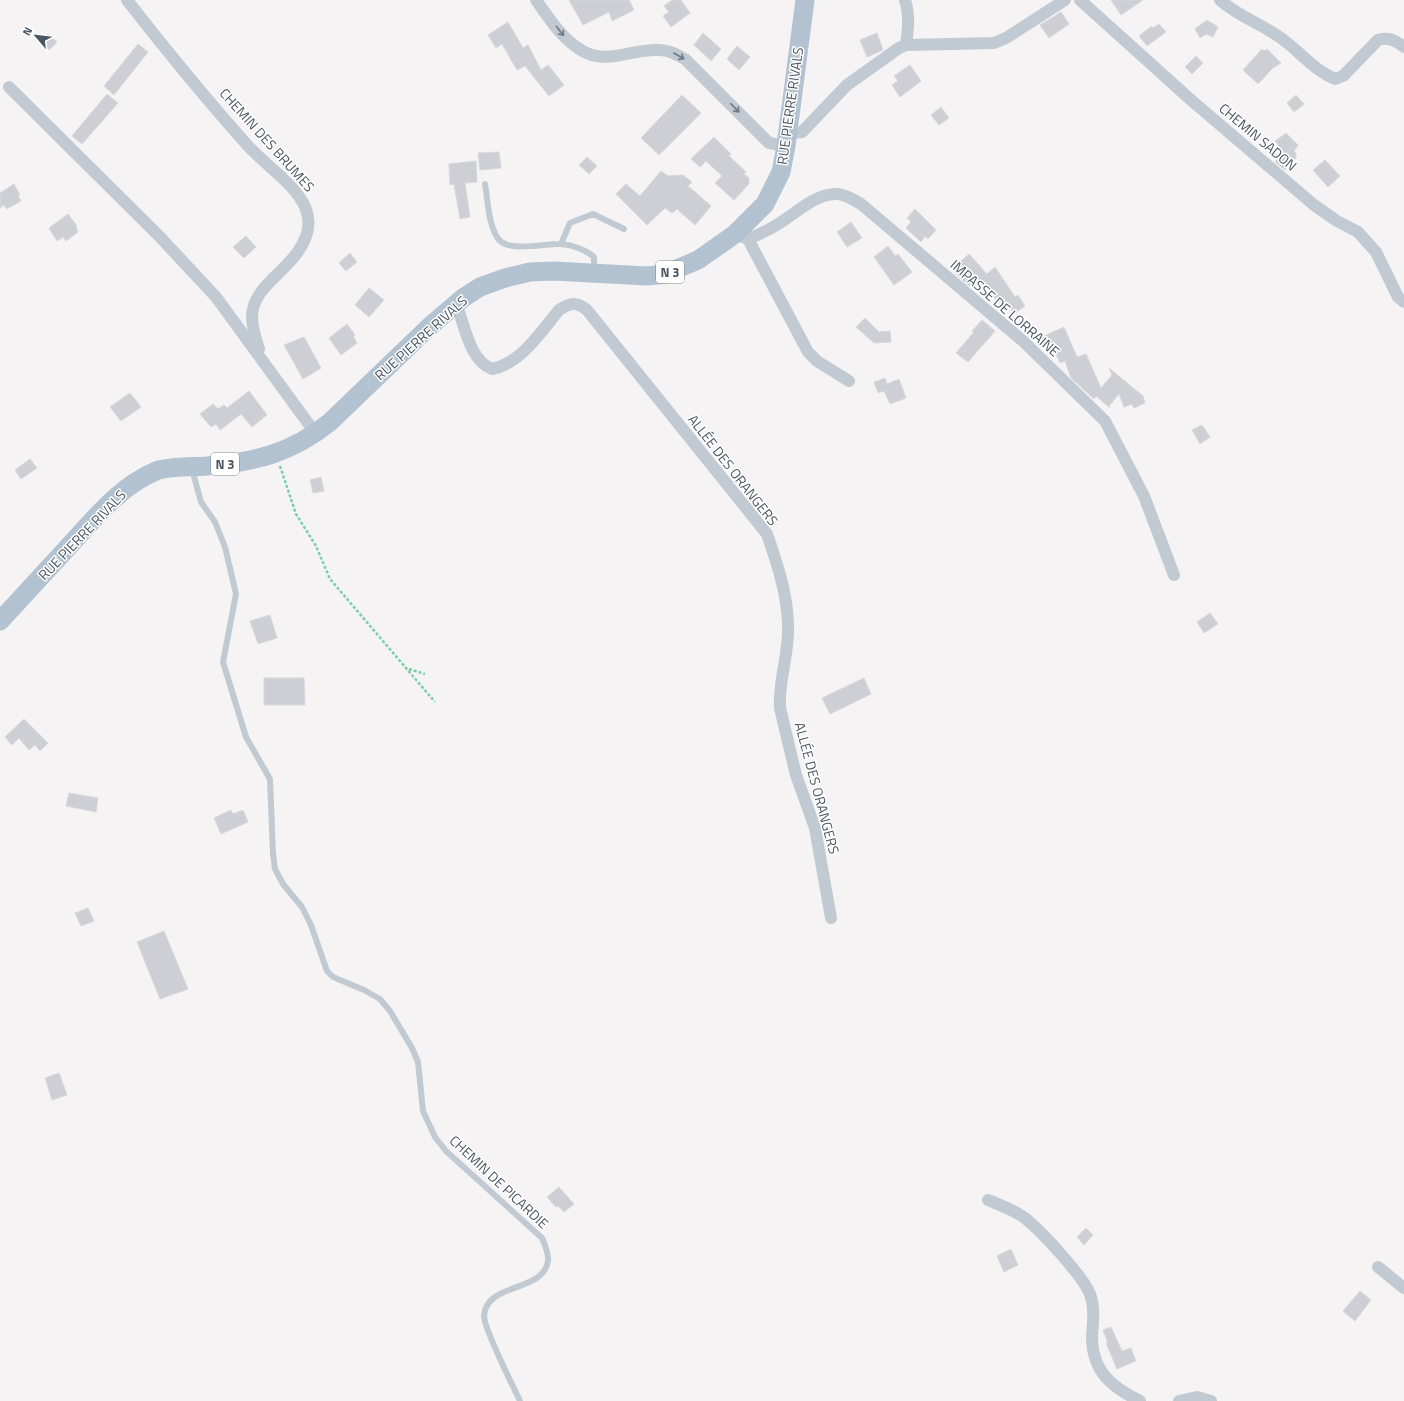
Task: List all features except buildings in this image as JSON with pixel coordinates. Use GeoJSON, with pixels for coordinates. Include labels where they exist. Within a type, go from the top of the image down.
{"type":"FeatureCollection","features":[{"type":"Feature","properties":{"kind":"main road","name":"RUE PIERRE RIVALS"},"geometry":{"type":"LineString","coordinates":[[0,621],[107,505],[134,483],[158,471],[250,461],[276,455],[316,434],[429,327],[456,304],[480,287],[517,275],[554,271],[646,276],[665,274],[698,260],[741,237],[765,204],[780,172],[787,140],[804,0]]}},
{"type":"Feature","properties":{"kind":"street","name":"CHEMIN DES BRUMES"},"geometry":{"type":"LineString","coordinates":[[127,0],[250,148],[294,191],[307,210],[307,232],[298,253],[285,268],[266,284],[254,304],[252,325],[261,356]]}},
{"type":"Feature","properties":{"kind":"street"},"geometry":{"type":"LineString","coordinates":[[536,0],[567,40],[582,51],[595,56],[632,54],[658,50],[673,52],[685,59],[769,143],[787,140],[802,132],[847,84],[899,48],[906,46],[994,43],[1006,38],[1065,0]]}},
{"type":"Feature","properties":{"kind":"street"},"geometry":{"type":"LineString","coordinates":[[905,0],[908,9],[909,23],[906,46]]}},
{"type":"Feature","properties":{"kind":"street","name":"CHEMIN SADON"},"geometry":{"type":"LineString","coordinates":[[1080,0],[1191,100],[1314,204],[1338,221],[1358,232],[1376,252],[1398,297],[1404,302]]}},
{"type":"Feature","properties":{"kind":"street"},"geometry":{"type":"LineString","coordinates":[[1220,0],[1232,11],[1278,36],[1310,63],[1335,79],[1343,76],[1378,40],[1385,38],[1394,39],[1404,47]]}},
{"type":"Feature","properties":{"kind":"street","name":"CHEMIN DES BRUMES"},"geometry":{"type":"LineString","coordinates":[[9,87],[165,242],[216,297],[261,356],[316,434]]}},
{"type":"Feature","properties":{"kind":"street","name":"IMPASSE DE LORRAINE"},"geometry":{"type":"LineString","coordinates":[[741,237],[779,224],[815,200],[831,195],[848,197],[861,204],[1023,341],[1105,421],[1144,496],[1174,575]]}},
{"type":"Feature","properties":{"kind":"street"},"geometry":{"type":"LineString","coordinates":[[741,237],[808,352],[817,361],[849,380]]}},
{"type":"Feature","properties":{"kind":"street","name":"ALLÉE DES ORANGERS"},"geometry":{"type":"LineString","coordinates":[[456,304],[469,341],[479,362],[492,369],[504,366],[521,354],[559,310],[566,305],[574,303],[580,304],[587,310],[767,534],[781,575],[788,623],[787,650],[779,697],[780,708],[796,776],[815,828],[831,918]]}},
{"type":"Feature","properties":{"kind":"street"},"geometry":{"type":"LineString","coordinates":[[988,1200],[1012,1210],[1031,1223],[1079,1274],[1090,1294],[1093,1306],[1092,1338],[1095,1355],[1103,1376],[1113,1385],[1140,1401]]}},
{"type":"Feature","properties":{"kind":"street"},"geometry":{"type":"LineString","coordinates":[[1378,1267],[1404,1288]]}},
{"type":"Feature","properties":{"kind":"street"},"geometry":{"type":"LineString","coordinates":[[1179,1401],[1197,1397],[1211,1401]]}},
{"type":"Feature","properties":{"kind":"lane"},"geometry":{"type":"LineString","coordinates":[[485,184],[493,229],[498,239],[503,244],[512,246],[561,244],[587,251],[594,257],[594,272]]}},
{"type":"Feature","properties":{"kind":"lane"},"geometry":{"type":"LineString","coordinates":[[561,244],[570,223],[593,214],[624,229]]}},
{"type":"Feature","properties":{"kind":"lane","name":"CHEMIN DE PICARDIE"},"geometry":{"type":"LineString","coordinates":[[191,467],[201,502],[215,522],[225,547],[236,594],[223,662],[246,737],[270,779],[272,854],[275,870],[302,907],[311,925],[327,971],[333,977],[364,990],[380,999],[390,1011],[409,1042],[418,1062],[423,1111],[435,1137],[446,1151],[542,1238],[546,1249],[548,1261],[542,1274],[491,1300],[485,1310],[486,1325],[520,1401]]}},
{"type":"Feature","properties":{"kind":"path"},"geometry":{"type":"LineString","coordinates":[[276,455],[296,514],[316,546],[330,579],[435,702]]}},
{"type":"Feature","properties":{"kind":"path"},"geometry":{"type":"LineString","coordinates":[[408,669],[425,674]]}}]}
